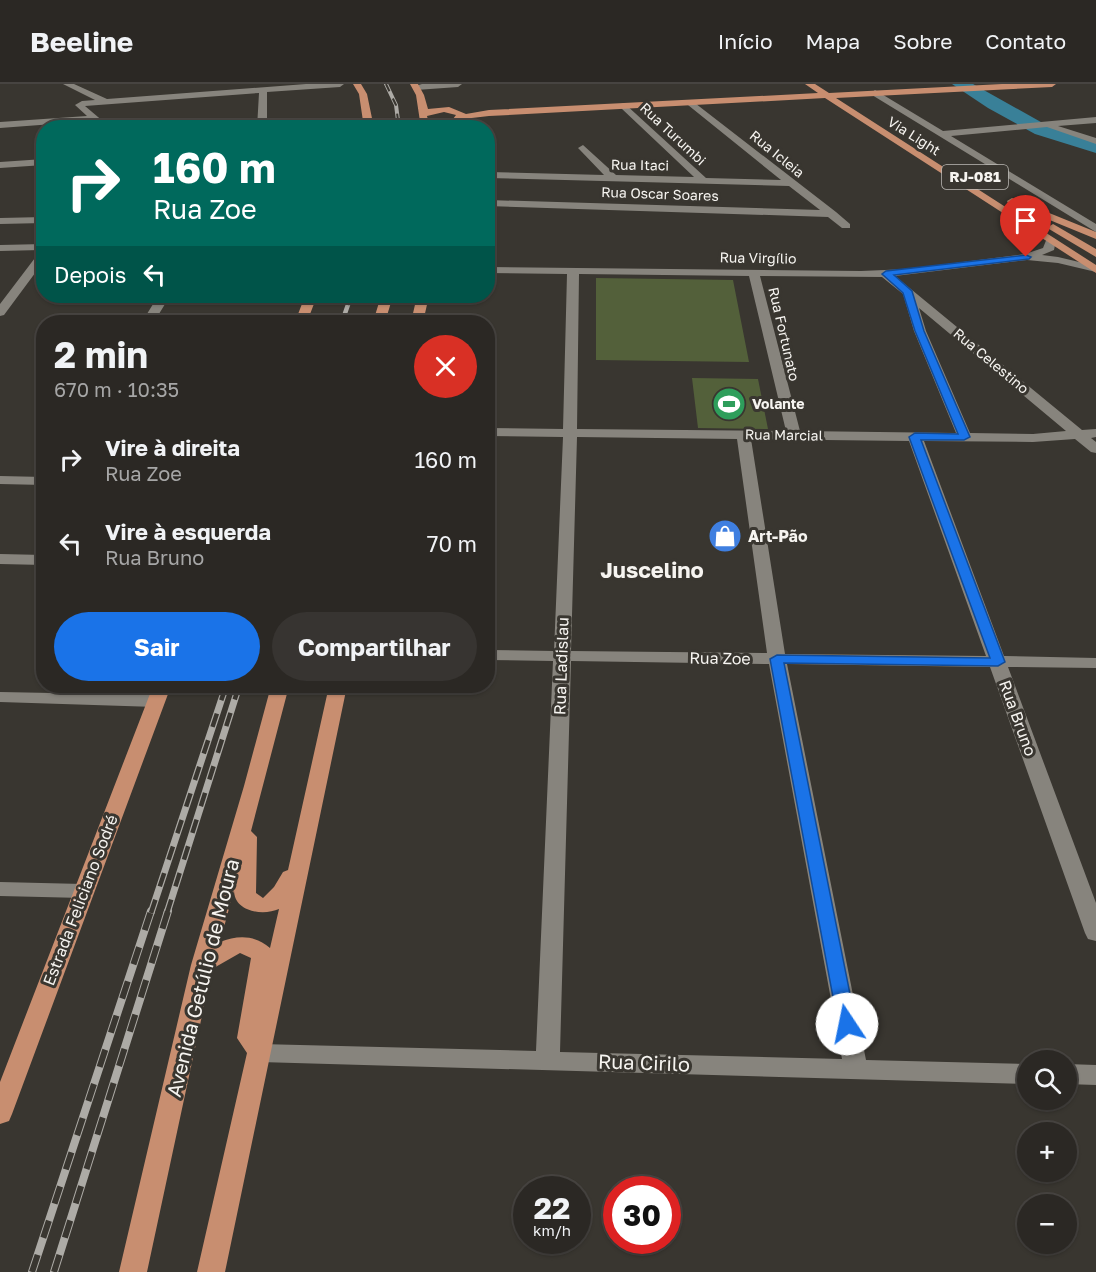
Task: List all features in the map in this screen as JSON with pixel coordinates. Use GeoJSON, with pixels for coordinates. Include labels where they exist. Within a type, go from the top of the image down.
{"type":"FeatureCollection","features":[{"type":"Feature","properties":{"kind":"main road"},"geometry":{"type":"LineString","coordinates":[[357,84],[363,94],[368,120]]}},
{"type":"Feature","properties":{"kind":"main road"},"geometry":{"type":"LineString","coordinates":[[416,89],[427,120],[438,110],[458,117],[489,113],[1052,84]]}},
{"type":"Feature","properties":{"kind":"main road","name":"Via Light"},"geometry":{"type":"LineString","coordinates":[[832,86],[932,150]]}},
{"type":"Feature","properties":{"kind":"main road","name":"Via Light"},"geometry":{"type":"LineString","coordinates":[[813,87],[1095,269]]}},
{"type":"Feature","properties":{"kind":"main road"},"geometry":{"type":"LineString","coordinates":[[416,89],[458,117]]}},
{"type":"Feature","properties":{"kind":"main road","name":"RJ-081"},"geometry":{"type":"LineString","coordinates":[[999,193],[1096,254]]}},
{"type":"Feature","properties":{"kind":"main road"},"geometry":{"type":"LineString","coordinates":[[1012,201],[1096,236]]}},
{"type":"Feature","properties":{"kind":"main road","name":"Estrada Feliciano Sodré"},"geometry":{"type":"LineString","coordinates":[[0,1114],[159,693]]}},
{"type":"Feature","properties":{"kind":"main road","name":"Avenida Getúlio de Moura"},"geometry":{"type":"LineString","coordinates":[[133,1272],[202,965],[278,693]]}},
{"type":"Feature","properties":{"kind":"main road"},"geometry":{"type":"LineString","coordinates":[[211,1272],[337,693]]}},
{"type":"Feature","properties":{"kind":"main road"},"geometry":{"type":"LineString","coordinates":[[254,786],[246,841],[245,894],[251,902],[265,906],[278,900],[305,842]]}},
{"type":"Feature","properties":{"kind":"main road"},"geometry":{"type":"LineString","coordinates":[[202,965],[217,952],[238,944],[258,949],[263,955],[249,1038],[260,1053]]}},
{"type":"Feature","properties":{"kind":"street"},"geometry":{"type":"LineString","coordinates":[[67,84],[106,102]]}},
{"type":"Feature","properties":{"kind":"street"},"geometry":{"type":"LineString","coordinates":[[215,84],[221,94]]}},
{"type":"Feature","properties":{"kind":"street"},"geometry":{"type":"LineString","coordinates":[[97,120],[80,104],[340,84]]}},
{"type":"Feature","properties":{"kind":"street"},"geometry":{"type":"LineString","coordinates":[[416,89],[458,84]]}},
{"type":"Feature","properties":{"kind":"street"},"geometry":{"type":"LineString","coordinates":[[262,120],[263,91]]}},
{"type":"Feature","properties":{"kind":"street"},"geometry":{"type":"LineString","coordinates":[[875,93],[1096,229]]}},
{"type":"Feature","properties":{"kind":"street","name":"Rua Icleia"},"geometry":{"type":"LineString","coordinates":[[691,103],[846,226]]}},
{"type":"Feature","properties":{"kind":"street","name":"Rua Turumbi"},"geometry":{"type":"LineString","coordinates":[[624,106],[704,181]]}},
{"type":"Feature","properties":{"kind":"street"},"geometry":{"type":"LineString","coordinates":[[67,120],[94,118]]}},
{"type":"Feature","properties":{"kind":"street"},"geometry":{"type":"LineString","coordinates":[[941,134],[1096,120]]}},
{"type":"Feature","properties":{"kind":"street"},"geometry":{"type":"LineString","coordinates":[[0,125],[36,122]]}},
{"type":"Feature","properties":{"kind":"street"},"geometry":{"type":"LineString","coordinates":[[1040,125],[1096,141]]}},
{"type":"Feature","properties":{"kind":"street"},"geometry":{"type":"LineString","coordinates":[[583,148],[613,178]]}},
{"type":"Feature","properties":{"kind":"street"},"geometry":{"type":"LineString","coordinates":[[0,165],[36,163]]}},
{"type":"Feature","properties":{"kind":"street","name":"Rua Itaci"},"geometry":{"type":"LineString","coordinates":[[495,175],[792,183]]}},
{"type":"Feature","properties":{"kind":"street","name":"Rua Oscar Soares"},"geometry":{"type":"LineString","coordinates":[[495,203],[832,214]]}},
{"type":"Feature","properties":{"kind":"street"},"geometry":{"type":"LineString","coordinates":[[0,220],[36,220]]}},
{"type":"Feature","properties":{"kind":"street","name":"Rua Virgílio"},"geometry":{"type":"LineString","coordinates":[[495,270],[886,274],[1026,257],[1048,250],[1051,240]]}},
{"type":"Feature","properties":{"kind":"street"},"geometry":{"type":"LineString","coordinates":[[0,248],[36,247]]}},
{"type":"Feature","properties":{"kind":"street","name":"Rua Virgílio"},"geometry":{"type":"LineString","coordinates":[[1026,257],[1095,269]]}},
{"type":"Feature","properties":{"kind":"street"},"geometry":{"type":"LineString","coordinates":[[0,312],[36,264]]}},
{"type":"Feature","properties":{"kind":"street","name":"Rua Ladislau"},"geometry":{"type":"LineString","coordinates":[[548,1060],[570,433],[573,271]]}},
{"type":"Feature","properties":{"kind":"street","name":"Rua Fortunato"},"geometry":{"type":"LineString","coordinates":[[754,273],[794,435]]}},
{"type":"Feature","properties":{"kind":"street","name":"Rua Celestino"},"geometry":{"type":"LineString","coordinates":[[886,274],[1096,449]]}},
{"type":"Feature","properties":{"kind":"street"},"geometry":{"type":"LineString","coordinates":[[908,291],[920,331],[964,437]]}},
{"type":"Feature","properties":{"kind":"street"},"geometry":{"type":"LineString","coordinates":[[920,331],[951,328]]}},
{"type":"Feature","properties":{"kind":"street","name":"Rua Marcial"},"geometry":{"type":"LineString","coordinates":[[495,432],[915,437],[1080,436],[1096,433]]}},
{"type":"Feature","properties":{"kind":"street"},"geometry":{"type":"LineString","coordinates":[[743,435],[777,659],[856,1069]]}},
{"type":"Feature","properties":{"kind":"street","name":"Rua Bruno"},"geometry":{"type":"LineString","coordinates":[[915,437],[1096,933]]}},
{"type":"Feature","properties":{"kind":"street"},"geometry":{"type":"LineString","coordinates":[[0,480],[36,481]]}},
{"type":"Feature","properties":{"kind":"street"},"geometry":{"type":"LineString","coordinates":[[0,559],[36,560]]}},
{"type":"Feature","properties":{"kind":"street","name":"Rua Zoe"},"geometry":{"type":"LineString","coordinates":[[495,655],[1096,663]]}},
{"type":"Feature","properties":{"kind":"street"},"geometry":{"type":"LineString","coordinates":[[0,697],[159,693]]}},
{"type":"Feature","properties":{"kind":"street"},"geometry":{"type":"LineString","coordinates":[[0,889],[83,891]]}},
{"type":"Feature","properties":{"kind":"street","name":"Rua Cirilo"},"geometry":{"type":"LineString","coordinates":[[260,1053],[1017,1074]]}},
{"type":"Feature","properties":{"kind":"street"},"geometry":{"type":"LineString","coordinates":[[1077,1074],[1096,1075]]}},
{"type":"Feature","properties":{"kind":"green space"},"geometry":{"type":"Polygon","coordinates":[[[596,278],[733,280],[749,362],[596,360],[596,278]]]}},
{"type":"Feature","properties":{"kind":"green space","name":"Volante"},"geometry":{"type":"Polygon","coordinates":[[[692,378],[758,379],[768,429],[698,428],[692,378]]]}},
{"type":"Feature","properties":{"kind":"waterway"},"geometry":{"type":"LineString","coordinates":[[961,84],[1041,130],[1096,147]]}},
{"type":"Feature","properties":{"kind":"railway"},"geometry":{"type":"LineString","coordinates":[[386,84],[396,105],[398,120]]}},
{"type":"Feature","properties":{"kind":"railway"},"geometry":{"type":"LineString","coordinates":[[344,315],[349,303]]}},
{"type":"Feature","properties":{"kind":"railway"},"geometry":{"type":"LineString","coordinates":[[151,913],[224,693]]}},
{"type":"Feature","properties":{"kind":"railway"},"geometry":{"type":"LineString","coordinates":[[167,913],[237,693]]}},
{"type":"Feature","properties":{"kind":"railway"},"geometry":{"type":"LineString","coordinates":[[32,1272],[151,911]]}},
{"type":"Feature","properties":{"kind":"railway"},"geometry":{"type":"LineString","coordinates":[[54,1272],[168,911]]}},
{"type":"Feature","properties":{"kind":"place","name":"Volante"},"geometry":{"type":"Point","coordinates":[729,404]}},
{"type":"Feature","properties":{"kind":"place","name":"Art-Pão"},"geometry":{"type":"Point","coordinates":[725,536]}},
{"type":"Feature","properties":{"kind":"district","name":"Juscelino"},"geometry":{"type":"Point","coordinates":[652,570]}},
{"type":"Feature","properties":{"kind":"route"},"geometry":{"type":"LineString","coordinates":[[847,1024],[777,659],[998,662],[915,437],[964,437],[920,331],[908,291],[886,274],[1026,257]]}}]}
